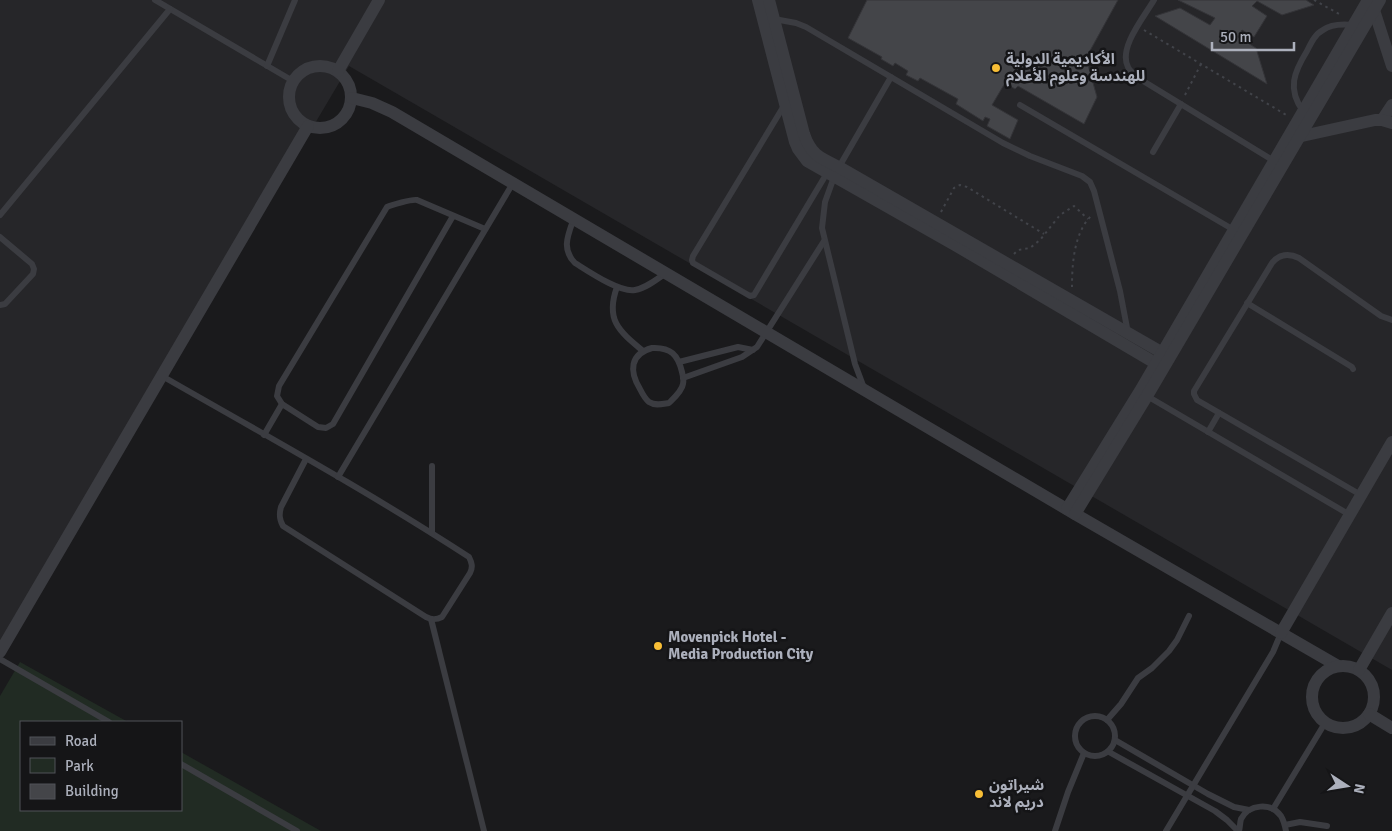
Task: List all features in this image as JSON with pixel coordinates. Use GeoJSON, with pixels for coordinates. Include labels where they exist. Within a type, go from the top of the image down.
{"type":"FeatureCollection","features":[{"type":"Feature","properties":{"kind":"street"},"geometry":{"type":"LineString","coordinates":[[338,71],[379,0]]}},
{"type":"Feature","properties":{"kind":"street"},"geometry":{"type":"LineString","coordinates":[[758,0],[769,22],[806,141],[818,158],[834,172],[955,245],[1163,360]]}},
{"type":"Feature","properties":{"kind":"street"},"geometry":{"type":"LineString","coordinates":[[769,0],[769,22],[785,103],[798,149],[807,161],[834,172],[936,223],[1072,301],[1124,338]]}},
{"type":"Feature","properties":{"kind":"street"},"geometry":{"type":"LineString","coordinates":[[1071,511],[1144,393],[1279,163],[1355,26],[1374,3]]}},
{"type":"Feature","properties":{"kind":"street"},"geometry":{"type":"LineString","coordinates":[[1374,3],[1392,66]]}},
{"type":"Feature","properties":{"kind":"street"},"geometry":{"type":"LineString","coordinates":[[318,66],[338,71],[345,78],[352,98],[350,108],[344,117],[336,124],[327,128],[308,126],[298,120],[292,111],[289,101],[289,90],[293,81],[304,70],[318,66]]}},
{"type":"Feature","properties":{"kind":"street"},"geometry":{"type":"LineString","coordinates":[[352,98],[372,103],[392,112],[1338,666]]}},
{"type":"Feature","properties":{"kind":"street"},"geometry":{"type":"LineString","coordinates":[[1302,136],[1368,122],[1387,122],[1392,105]]}},
{"type":"Feature","properties":{"kind":"street"},"geometry":{"type":"LineString","coordinates":[[1279,163],[1302,136],[1305,116]]}},
{"type":"Feature","properties":{"kind":"street"},"geometry":{"type":"LineString","coordinates":[[0,652],[308,126]]}},
{"type":"Feature","properties":{"kind":"street"},"geometry":{"type":"LineString","coordinates":[[1281,633],[1392,442]]}},
{"type":"Feature","properties":{"kind":"street"},"geometry":{"type":"LineString","coordinates":[[1359,670],[1392,613]]}},
{"type":"Feature","properties":{"kind":"street"},"geometry":{"type":"LineString","coordinates":[[1345,666],[1359,670],[1365,674],[1372,686],[1374,700],[1369,714],[1354,726],[1334,727],[1325,723],[1318,717],[1314,709],[1312,690],[1316,681],[1329,668],[1345,666]]}},
{"type":"Feature","properties":{"kind":"street"},"geometry":{"type":"LineString","coordinates":[[1369,714],[1392,728]]}},
{"type":"Feature","properties":{"kind":"lane"},"geometry":{"type":"LineString","coordinates":[[155,0],[293,81]]}},
{"type":"Feature","properties":{"kind":"lane"},"geometry":{"type":"LineString","coordinates":[[267,66],[295,0]]}},
{"type":"Feature","properties":{"kind":"lane"},"geometry":{"type":"LineString","coordinates":[[1154,0],[1127,45],[1125,57],[1128,68],[1135,76],[1279,163]]}},
{"type":"Feature","properties":{"kind":"lane"},"geometry":{"type":"LineString","coordinates":[[0,215],[170,9]]}},
{"type":"Feature","properties":{"kind":"lane"},"geometry":{"type":"LineString","coordinates":[[769,22],[796,23],[806,27],[1016,150],[1082,176],[1090,182],[1120,291],[1124,338]]}},
{"type":"Feature","properties":{"kind":"lane"},"geometry":{"type":"LineString","coordinates":[[1305,116],[1294,92],[1297,68],[1319,33],[1331,26],[1355,26]]}},
{"type":"Feature","properties":{"kind":"lane"},"geometry":{"type":"LineString","coordinates":[[785,103],[692,260],[750,296],[754,295],[834,172],[891,77]]}},
{"type":"Feature","properties":{"kind":"lane"},"geometry":{"type":"LineString","coordinates":[[1153,152],[1181,104]]}},
{"type":"Feature","properties":{"kind":"lane"},"geometry":{"type":"LineString","coordinates":[[1020,105],[1238,233]]}},
{"type":"Feature","properties":{"kind":"lane"},"geometry":{"type":"LineString","coordinates":[[834,172],[823,214],[822,228],[855,364],[865,390]]}},
{"type":"Feature","properties":{"kind":"lane"},"geometry":{"type":"LineString","coordinates":[[338,477],[513,183]]}},
{"type":"Feature","properties":{"kind":"lane"},"geometry":{"type":"LineString","coordinates":[[453,216],[333,424],[326,428],[318,427],[282,404],[277,396],[279,386],[387,207],[412,199],[417,200],[485,229]]}},
{"type":"Feature","properties":{"kind":"lane"},"geometry":{"type":"LineString","coordinates":[[574,218],[566,243],[566,250],[575,263],[617,287],[627,290],[638,290],[666,273]]}},
{"type":"Feature","properties":{"kind":"lane"},"geometry":{"type":"LineString","coordinates":[[0,237],[32,264],[34,269],[33,274],[5,304],[0,305]]}},
{"type":"Feature","properties":{"kind":"lane"},"geometry":{"type":"LineString","coordinates":[[683,378],[742,357],[757,347],[824,240]]}},
{"type":"Feature","properties":{"kind":"lane"},"geometry":{"type":"LineString","coordinates":[[1361,495],[1197,400],[1194,391],[1247,303],[1275,260],[1282,255],[1291,255],[1299,258],[1381,316],[1392,320]]}},
{"type":"Feature","properties":{"kind":"lane"},"geometry":{"type":"LineString","coordinates":[[617,287],[612,309],[615,320],[621,332],[643,351]]}},
{"type":"Feature","properties":{"kind":"lane"},"geometry":{"type":"LineString","coordinates":[[1247,303],[1352,367],[1353,370]]}},
{"type":"Feature","properties":{"kind":"lane"},"geometry":{"type":"LineString","coordinates":[[679,362],[738,347],[753,350]]}},
{"type":"Feature","properties":{"kind":"lane"},"geometry":{"type":"LineString","coordinates":[[652,348],[662,348],[673,353],[679,362],[683,386],[669,403],[657,405],[648,401],[636,382],[632,371],[635,359],[643,351],[652,348]]}},
{"type":"Feature","properties":{"kind":"lane"},"geometry":{"type":"LineString","coordinates":[[162,376],[338,477],[469,557],[472,569],[442,617],[437,620],[431,619],[283,526],[279,513],[281,507],[306,459]]}},
{"type":"Feature","properties":{"kind":"lane"},"geometry":{"type":"LineString","coordinates":[[1144,393],[1350,515]]}},
{"type":"Feature","properties":{"kind":"lane"},"geometry":{"type":"LineString","coordinates":[[264,435],[282,404]]}},
{"type":"Feature","properties":{"kind":"lane"},"geometry":{"type":"LineString","coordinates":[[1208,432],[1219,413]]}},
{"type":"Feature","properties":{"kind":"lane"},"geometry":{"type":"LineString","coordinates":[[432,466],[432,533]]}},
{"type":"Feature","properties":{"kind":"lane"},"geometry":{"type":"LineString","coordinates":[[1107,720],[1121,704],[1138,678],[1169,651],[1177,640],[1188,616]]}},
{"type":"Feature","properties":{"kind":"lane"},"geometry":{"type":"LineString","coordinates":[[431,619],[484,831]]}},
{"type":"Feature","properties":{"kind":"lane"},"geometry":{"type":"LineString","coordinates":[[1166,831],[1272,652],[1281,633]]}},
{"type":"Feature","properties":{"kind":"lane"},"geometry":{"type":"LineString","coordinates":[[0,659],[107,721]]}},
{"type":"Feature","properties":{"kind":"lane"},"geometry":{"type":"LineString","coordinates":[[1099,716],[1112,725],[1115,732],[1115,740],[1109,752],[1096,757],[1090,756],[1084,754],[1078,748],[1075,732],[1083,719],[1099,716]]}},
{"type":"Feature","properties":{"kind":"lane"},"geometry":{"type":"LineString","coordinates":[[1273,809],[1325,723]]}},
{"type":"Feature","properties":{"kind":"lane"},"geometry":{"type":"LineString","coordinates":[[1115,740],[1208,794],[1234,807],[1249,810]]}},
{"type":"Feature","properties":{"kind":"lane"},"geometry":{"type":"LineString","coordinates":[[1109,752],[1215,812],[1239,831]]}},
{"type":"Feature","properties":{"kind":"lane"},"geometry":{"type":"LineString","coordinates":[[1055,831],[1068,792],[1084,754]]}},
{"type":"Feature","properties":{"kind":"lane"},"geometry":{"type":"LineString","coordinates":[[182,765],[297,831]]}},
{"type":"Feature","properties":{"kind":"lane"},"geometry":{"type":"LineString","coordinates":[[1239,831],[1241,820],[1249,810],[1265,806],[1280,814],[1285,829],[1300,822],[1327,826]]}},
{"type":"Feature","properties":{"kind":"lane"},"geometry":{"type":"LineString","coordinates":[[1058,822],[1064,831]]}},
{"type":"Feature","properties":{"kind":"path"},"geometry":{"type":"LineString","coordinates":[[1314,0],[1347,19],[1355,26]]}},
{"type":"Feature","properties":{"kind":"path"},"geometry":{"type":"LineString","coordinates":[[1138,26],[1286,116],[1305,116]]}},
{"type":"Feature","properties":{"kind":"path"},"geometry":{"type":"LineString","coordinates":[[1181,104],[1201,64]]}},
{"type":"Feature","properties":{"kind":"path"},"geometry":{"type":"LineString","coordinates":[[936,223],[954,188],[960,185],[1044,234]]}},
{"type":"Feature","properties":{"kind":"path"},"geometry":{"type":"LineString","coordinates":[[1005,262],[1018,250],[1030,248],[1060,215],[1074,206],[1088,219]]}},
{"type":"Feature","properties":{"kind":"path"},"geometry":{"type":"LineString","coordinates":[[1072,301],[1072,267],[1078,241],[1088,219],[1098,209]]}},
{"type":"Feature","properties":{"kind":"shaded area"},"geometry":{"type":"Polygon","coordinates":[[[0,0],[1392,0],[1392,670],[349,66],[0,655],[0,0]]]}},
{"type":"Feature","properties":{"kind":"green space"},"geometry":{"type":"Polygon","coordinates":[[[20,662],[126,721],[20,721],[20,811],[182,811],[182,753],[321,831],[0,831],[0,696],[20,662]]]}},
{"type":"Feature","properties":{"kind":"building","name":"الأكاديمية الدولية للهندسة وعلوم الأعلام"},"geometry":{"type":"Polygon","coordinates":[[[867,0],[1118,0],[1086,58],[1097,97],[1084,124],[1018,86],[1015,89],[1005,83],[992,105],[1018,120],[1010,139],[987,126],[990,119],[985,117],[983,121],[956,104],[958,99],[920,78],[918,81],[906,75],[908,71],[895,63],[893,66],[881,59],[882,57],[848,38],[867,0]]]}},
{"type":"Feature","properties":{"kind":"building"},"geometry":{"type":"Polygon","coordinates":[[[1178,0],[1306,0],[1314,5],[1282,15],[1257,1],[1252,6],[1267,16],[1254,37],[1242,30],[1238,37],[1256,48],[1267,84],[1155,16],[1180,8],[1210,25],[1215,18],[1178,0]]]}},
{"type":"Feature","properties":{"kind":"place","name":"الأكاديمية الدولية للهندسة وعلوم الأعلام"},"geometry":{"type":"Point","coordinates":[996,68]}},
{"type":"Feature","properties":{"kind":"place","name":"Movenpick Hotel - Media Production City"},"geometry":{"type":"Point","coordinates":[658,646]}},
{"type":"Feature","properties":{"kind":"place","name":"شيراتون دريم لاند"},"geometry":{"type":"Point","coordinates":[979,794]}}]}
